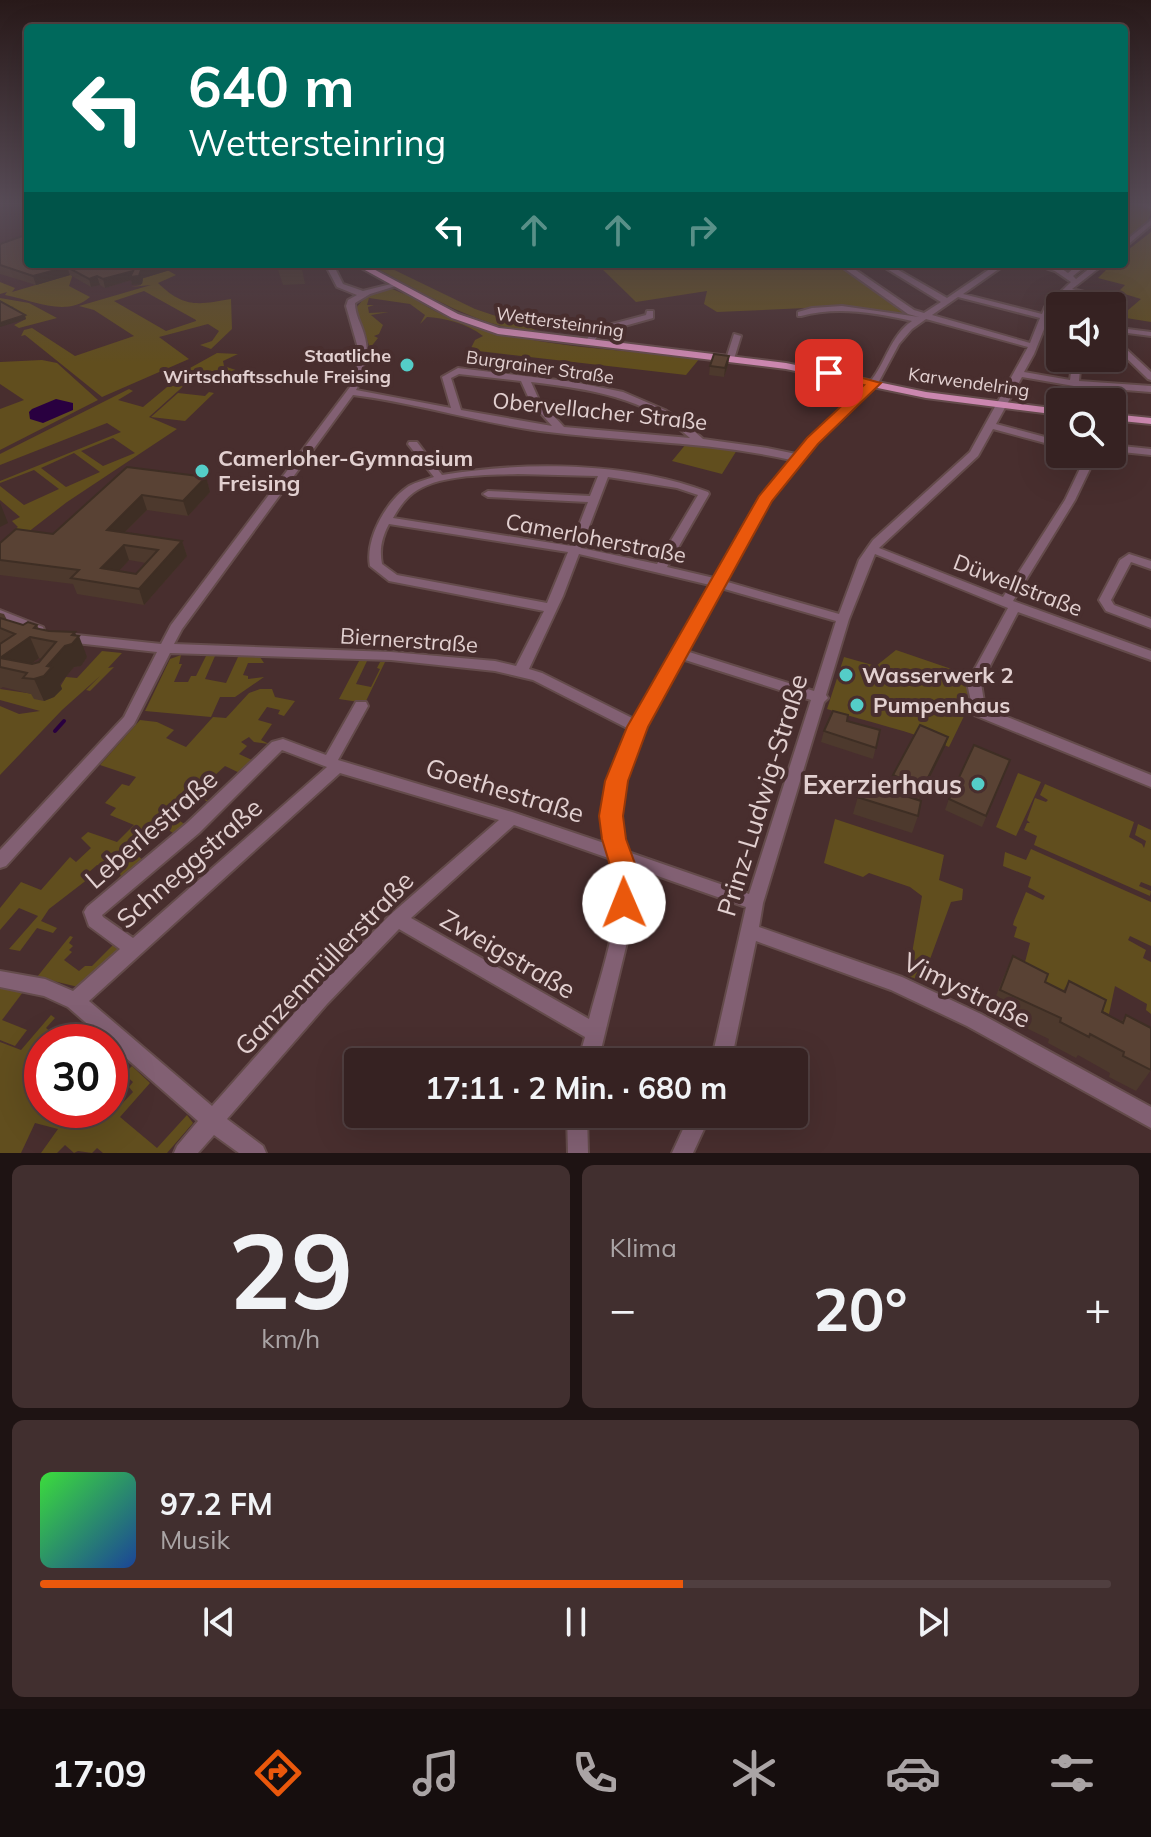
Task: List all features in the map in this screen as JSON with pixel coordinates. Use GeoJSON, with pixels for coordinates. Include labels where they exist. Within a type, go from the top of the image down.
{"type":"FeatureCollection","features":[{"type":"Feature","properties":{"kind":"main road","name":"Wettersteinring"},"geometry":{"type":"LineString","coordinates":[[365,268],[455,316],[485,327],[589,343],[805,368],[874,383]]}},
{"type":"Feature","properties":{"kind":"main road","name":"Karwendelring"},"geometry":{"type":"LineString","coordinates":[[874,383],[926,395],[1046,410]]}},
{"type":"Feature","properties":{"kind":"main road"},"geometry":{"type":"LineString","coordinates":[[1126,418],[1151,421]]}},
{"type":"Feature","properties":{"kind":"street"},"geometry":{"type":"LineString","coordinates":[[331,268],[340,285],[364,293],[393,284]]}},
{"type":"Feature","properties":{"kind":"street"},"geometry":{"type":"LineString","coordinates":[[848,268],[919,318]]}},
{"type":"Feature","properties":{"kind":"street"},"geometry":{"type":"LineString","coordinates":[[890,268],[946,301]]}},
{"type":"Feature","properties":{"kind":"street"},"geometry":{"type":"LineString","coordinates":[[591,1048],[622,919],[625,872],[611,816],[617,781],[637,727],[764,499],[798,458],[874,383],[895,343],[919,318],[960,295],[997,268]]}},
{"type":"Feature","properties":{"kind":"street"},"geometry":{"type":"LineString","coordinates":[[1054,268],[1076,282]]}},
{"type":"Feature","properties":{"kind":"street"},"geometry":{"type":"LineString","coordinates":[[1067,277],[1079,268]]}},
{"type":"Feature","properties":{"kind":"street"},"geometry":{"type":"LineString","coordinates":[[1066,290],[1095,268]]}},
{"type":"Feature","properties":{"kind":"street"},"geometry":{"type":"LineString","coordinates":[[374,273],[379,285]]}},
{"type":"Feature","properties":{"kind":"street"},"geometry":{"type":"LineString","coordinates":[[0,861],[129,720],[176,628],[351,392],[361,370],[364,353],[350,306],[379,285],[393,284]]}},
{"type":"Feature","properties":{"kind":"street"},"geometry":{"type":"LineString","coordinates":[[1066,290],[1074,292]]}},
{"type":"Feature","properties":{"kind":"street"},"geometry":{"type":"LineString","coordinates":[[960,295],[1046,316]]}},
{"type":"Feature","properties":{"kind":"street"},"geometry":{"type":"LineString","coordinates":[[801,314],[809,310],[845,309],[919,318],[1033,346]]}},
{"type":"Feature","properties":{"kind":"street"},"geometry":{"type":"LineString","coordinates":[[589,343],[596,331],[650,316],[650,313]]}},
{"type":"Feature","properties":{"kind":"street"},"geometry":{"type":"LineString","coordinates":[[872,549],[974,454],[1046,327]]}},
{"type":"Feature","properties":{"kind":"street"},"geometry":{"type":"LineString","coordinates":[[1126,331],[1151,334]]}},
{"type":"Feature","properties":{"kind":"street"},"geometry":{"type":"LineString","coordinates":[[730,359],[737,336]]}},
{"type":"Feature","properties":{"kind":"street"},"geometry":{"type":"LineString","coordinates":[[1126,353],[1151,377]]}},
{"type":"Feature","properties":{"kind":"street"},"geometry":{"type":"LineString","coordinates":[[1074,383],[1075,372]]}},
{"type":"Feature","properties":{"kind":"street","name":"Burgrainer Straße"},"geometry":{"type":"LineString","coordinates":[[457,411],[446,377],[451,373],[525,379],[592,388],[644,401],[678,421],[699,441]]}},
{"type":"Feature","properties":{"kind":"street"},"geometry":{"type":"LineString","coordinates":[[1019,374],[1074,383],[1151,389]]}},
{"type":"Feature","properties":{"kind":"street"},"geometry":{"type":"LineString","coordinates":[[525,379],[535,401],[561,430]]}},
{"type":"Feature","properties":{"kind":"street","name":"Obervellacher Straße"},"geometry":{"type":"LineString","coordinates":[[351,392],[457,411],[494,421],[561,430],[699,441],[798,458]]}},
{"type":"Feature","properties":{"kind":"street"},"geometry":{"type":"LineString","coordinates":[[991,426],[1046,440]]}},
{"type":"Feature","properties":{"kind":"street"},"geometry":{"type":"LineString","coordinates":[[413,444],[439,477]]}},
{"type":"Feature","properties":{"kind":"street"},"geometry":{"type":"LineString","coordinates":[[1126,449],[1151,452]]}},
{"type":"Feature","properties":{"kind":"street"},"geometry":{"type":"LineString","coordinates":[[1085,468],[1011,604],[974,683],[979,711],[1151,781]]}},
{"type":"Feature","properties":{"kind":"street"},"geometry":{"type":"LineString","coordinates":[[551,608],[415,584],[387,575],[376,566],[373,551],[386,520],[406,493],[439,477],[496,470],[652,479],[704,494],[660,569]]}},
{"type":"Feature","properties":{"kind":"street"},"geometry":{"type":"LineString","coordinates":[[521,671],[576,550],[604,474]]}},
{"type":"Feature","properties":{"kind":"street"},"geometry":{"type":"LineString","coordinates":[[488,494],[595,499]]}},
{"type":"Feature","properties":{"kind":"street","name":"Camerloherstraße"},"geometry":{"type":"LineString","coordinates":[[386,520],[576,550],[715,583],[843,619]]}},
{"type":"Feature","properties":{"kind":"street","name":"Düwellstraße"},"geometry":{"type":"LineString","coordinates":[[872,549],[1151,656]]}},
{"type":"Feature","properties":{"kind":"street","name":"Prinz-Ludwig-Straße"},"geometry":{"type":"LineString","coordinates":[[724,1048],[755,903],[843,619],[872,549]]}},
{"type":"Feature","properties":{"kind":"street","name":"Düwellstraße"},"geometry":{"type":"LineString","coordinates":[[1151,565],[1129,558],[1126,560],[1105,600],[1110,608],[1151,624]]}},
{"type":"Feature","properties":{"kind":"street","name":"Biernerstraße"},"geometry":{"type":"LineString","coordinates":[[0,614],[34,629],[63,637],[164,649],[391,656],[521,671],[637,727]]}},
{"type":"Feature","properties":{"kind":"street"},"geometry":{"type":"LineString","coordinates":[[679,653],[821,698]]}},
{"type":"Feature","properties":{"kind":"street"},"geometry":{"type":"LineString","coordinates":[[334,764],[361,706]]}},
{"type":"Feature","properties":{"kind":"street","name":"Goethestraße"},"geometry":{"type":"LineString","coordinates":[[280,744],[334,764],[620,854],[755,903]]}},
{"type":"Feature","properties":{"kind":"street","name":"Leberlestraße"},"geometry":{"type":"LineString","coordinates":[[132,948],[95,921],[93,912],[193,828],[280,744]]}},
{"type":"Feature","properties":{"kind":"street","name":"Schneggstraße"},"geometry":{"type":"LineString","coordinates":[[75,1001],[334,764]]}},
{"type":"Feature","properties":{"kind":"street","name":"Ganzenmüllerstraße"},"geometry":{"type":"LineString","coordinates":[[184,1153],[320,998],[397,919],[512,818]]}},
{"type":"Feature","properties":{"kind":"street","name":"Zweigstraße"},"geometry":{"type":"LineString","coordinates":[[397,919],[595,1032]]}},
{"type":"Feature","properties":{"kind":"street","name":"Vimystraße"},"geometry":{"type":"LineString","coordinates":[[749,931],[896,983],[935,1001],[1151,1118]]}},
{"type":"Feature","properties":{"kind":"street"},"geometry":{"type":"LineString","coordinates":[[0,979],[45,988],[75,1001],[212,1120],[256,1153]]}},
{"type":"Feature","properties":{"kind":"street"},"geometry":{"type":"LineString","coordinates":[[577,1128],[578,1153]]}},
{"type":"Feature","properties":{"kind":"street"},"geometry":{"type":"LineString","coordinates":[[682,1153],[694,1128]]}},
{"type":"Feature","properties":{"kind":"shaded area"},"geometry":{"type":"Polygon","coordinates":[[[1128,256],[1151,256],[1151,322],[1126,318],[1126,312],[1141,299],[1118,292],[1125,285],[1098,278],[1108,268],[1128,268],[1128,256]]]}},
{"type":"Feature","properties":{"kind":"shaded area"},"geometry":{"type":"Polygon","coordinates":[[[161,268],[164,268],[176,275],[158,283],[184,301],[200,303],[231,299],[232,329],[211,349],[200,345],[212,341],[219,331],[208,324],[159,337],[189,359],[102,397],[25,335],[21,336],[24,330],[32,328],[75,356],[134,336],[94,310],[79,306],[151,285],[131,287],[141,285],[141,279],[163,272],[161,268]],[[144,291],[114,301],[166,331],[196,321],[144,291]]]}},
{"type":"Feature","properties":{"kind":"shaded area"},"geometry":{"type":"Polygon","coordinates":[[[376,268],[390,268],[475,309],[535,329],[531,332],[487,322],[376,268]]]}},
{"type":"Feature","properties":{"kind":"shaded area"},"geometry":{"type":"Polygon","coordinates":[[[601,268],[844,268],[909,312],[907,316],[828,307],[717,312],[704,304],[707,291],[636,302],[601,268]]]}},
{"type":"Feature","properties":{"kind":"shaded area"},"geometry":{"type":"Polygon","coordinates":[[[73,274],[69,286],[90,297],[71,306],[49,306],[5,295],[7,292],[0,294],[0,282],[15,288],[12,292],[73,274]]]}},
{"type":"Feature","properties":{"kind":"shaded area"},"geometry":{"type":"Polygon","coordinates":[[[390,288],[404,294],[396,288],[474,326],[421,303],[449,318],[482,329],[556,344],[700,358],[686,375],[470,350],[475,340],[483,336],[470,328],[427,317],[420,324],[425,315],[410,304],[369,298],[367,305],[374,305],[368,307],[369,313],[389,312],[371,315],[383,325],[379,334],[374,336],[378,338],[370,348],[356,308],[366,296],[390,288]]]}},
{"type":"Feature","properties":{"kind":"shaded area"},"geometry":{"type":"Polygon","coordinates":[[[0,298],[29,303],[57,318],[19,328],[14,325],[26,319],[11,309],[14,307],[0,305],[0,298]]]}},
{"type":"Feature","properties":{"kind":"shaded area"},"geometry":{"type":"Polygon","coordinates":[[[217,353],[238,354],[223,361],[224,366],[256,377],[254,380],[198,373],[149,417],[177,429],[67,502],[23,536],[15,529],[18,527],[12,521],[20,517],[0,500],[0,486],[24,505],[59,489],[34,470],[0,481],[121,432],[107,423],[0,465],[0,454],[129,389],[133,391],[118,400],[143,407],[190,368],[217,353]],[[113,438],[81,451],[103,466],[135,453],[113,438]],[[74,453],[41,468],[66,487],[100,472],[74,453]]]}},
{"type":"Feature","properties":{"kind":"shaded area"},"geometry":{"type":"Polygon","coordinates":[[[42,360],[57,363],[98,400],[0,450],[0,409],[24,400],[0,384],[0,362],[42,360]]]}},
{"type":"Feature","properties":{"kind":"shaded area"},"geometry":{"type":"Polygon","coordinates":[[[209,392],[214,393],[185,421],[151,417],[178,393],[205,396],[209,392]]]}},
{"type":"Feature","properties":{"kind":"shaded area"},"geometry":{"type":"Polygon","coordinates":[[[56,399],[73,403],[73,410],[43,423],[30,419],[32,409],[56,399]]]}},
{"type":"Feature","properties":{"kind":"shaded area"},"geometry":{"type":"Polygon","coordinates":[[[686,444],[737,450],[722,474],[672,461],[686,444]]]}},
{"type":"Feature","properties":{"kind":"shaded area"},"geometry":{"type":"Polygon","coordinates":[[[896,650],[969,675],[966,712],[949,747],[827,709],[844,657],[876,666],[896,650]]]}},
{"type":"Feature","properties":{"kind":"shaded area"},"geometry":{"type":"Polygon","coordinates":[[[102,651],[122,653],[108,668],[114,667],[90,691],[86,690],[100,676],[62,710],[0,775],[0,706],[19,714],[40,711],[0,700],[0,689],[54,697],[66,677],[77,678],[102,651]]]}},
{"type":"Feature","properties":{"kind":"shaded area"},"geometry":{"type":"Polygon","coordinates":[[[181,655],[179,664],[182,664],[174,682],[188,682],[191,676],[196,676],[206,656],[215,656],[205,679],[226,683],[238,657],[260,657],[264,663],[248,663],[243,675],[248,679],[264,677],[235,697],[220,697],[211,717],[145,711],[170,659],[181,655]]]}},
{"type":"Feature","properties":{"kind":"shaded area"},"geometry":{"type":"Polygon","coordinates":[[[359,661],[367,661],[356,684],[371,687],[380,662],[385,662],[365,703],[339,699],[359,661]]]}},
{"type":"Feature","properties":{"kind":"shaded area"},"geometry":{"type":"Polygon","coordinates":[[[272,689],[275,697],[295,701],[284,716],[278,714],[280,710],[267,707],[258,720],[272,724],[261,740],[269,744],[254,742],[249,737],[241,742],[247,746],[239,754],[252,760],[263,750],[266,752],[244,775],[225,766],[202,787],[208,791],[203,797],[213,805],[203,799],[197,804],[189,800],[172,816],[186,825],[179,837],[161,825],[130,850],[143,860],[107,891],[121,875],[113,869],[97,865],[88,873],[88,879],[49,909],[41,921],[57,928],[53,933],[37,928],[20,951],[9,949],[38,916],[19,908],[0,930],[0,908],[21,882],[41,890],[70,857],[76,862],[91,848],[81,838],[88,832],[117,842],[134,825],[110,815],[116,808],[105,803],[122,784],[129,786],[136,777],[100,765],[140,720],[157,722],[174,730],[166,738],[186,747],[213,717],[226,718],[249,693],[272,689]]]}},
{"type":"Feature","properties":{"kind":"shaded area"},"geometry":{"type":"Polygon","coordinates":[[[1018,773],[1041,782],[1016,836],[996,827],[1018,773]]]}},
{"type":"Feature","properties":{"kind":"shaded area"},"geometry":{"type":"Polygon","coordinates":[[[1045,784],[1134,822],[1129,837],[1144,848],[1146,841],[1135,835],[1138,824],[1151,830],[1151,886],[1141,882],[1139,886],[1151,891],[1150,896],[1034,845],[1037,836],[1024,830],[1030,823],[1027,820],[1035,798],[1048,800],[1040,795],[1045,784]]]}},
{"type":"Feature","properties":{"kind":"shaded area"},"geometry":{"type":"Polygon","coordinates":[[[835,819],[944,855],[939,880],[963,889],[962,900],[951,902],[922,981],[908,976],[922,896],[910,887],[869,873],[863,877],[824,863],[835,819]]]}},
{"type":"Feature","properties":{"kind":"shaded area"},"geometry":{"type":"Polygon","coordinates":[[[1031,849],[1151,902],[1151,946],[1130,936],[1128,940],[1146,950],[1143,958],[1151,962],[1151,1014],[1146,1010],[1147,1004],[1115,986],[1109,1014],[1038,978],[1024,966],[1030,943],[1014,937],[1017,927],[1013,925],[1014,921],[1026,892],[1043,900],[1045,896],[1028,887],[1031,877],[1003,866],[1005,852],[1026,860],[1031,849]]]}},
{"type":"Feature","properties":{"kind":"shaded area"},"geometry":{"type":"Polygon","coordinates":[[[70,936],[73,937],[69,943],[73,946],[69,950],[72,952],[64,960],[79,971],[85,966],[92,966],[115,943],[121,947],[78,987],[37,977],[70,936]]]}},
{"type":"Feature","properties":{"kind":"shaded area"},"geometry":{"type":"Polygon","coordinates":[[[0,987],[23,992],[2,1020],[24,1029],[24,1034],[15,1046],[0,1040],[0,987]]]}},
{"type":"Feature","properties":{"kind":"shaded area"},"geometry":{"type":"Polygon","coordinates":[[[51,1015],[55,1018],[50,1024],[43,1024],[51,1015]]]}},
{"type":"Feature","properties":{"kind":"shaded area"},"geometry":{"type":"Polygon","coordinates":[[[0,1042],[21,1050],[24,1046],[24,1128],[33,1128],[21,1153],[0,1153],[0,1042]]]}},
{"type":"Feature","properties":{"kind":"shaded area"},"geometry":{"type":"Polygon","coordinates":[[[132,1066],[150,1083],[128,1108],[128,1097],[133,1092],[129,1087],[133,1082],[128,1078],[128,1070],[132,1066]]]}},
{"type":"Feature","properties":{"kind":"shaded area"},"geometry":{"type":"Polygon","coordinates":[[[187,1115],[193,1123],[167,1153],[103,1153],[97,1148],[92,1153],[74,1153],[65,1145],[57,1153],[41,1153],[58,1129],[54,1128],[128,1128],[128,1124],[157,1148],[187,1115]]]}},
{"type":"Feature","properties":{"kind":"building"},"geometry":{"type":"Polygon","coordinates":[[[0,256],[24,256],[24,268],[63,268],[33,276],[0,265],[0,256]]]}},
{"type":"Feature","properties":{"kind":"building"},"geometry":{"type":"Polygon","coordinates":[[[69,268],[148,268],[141,270],[139,276],[130,277],[133,271],[103,279],[97,276],[89,279],[69,268]]]}},
{"type":"Feature","properties":{"kind":"building"},"geometry":{"type":"Polygon","coordinates":[[[0,301],[25,315],[0,323],[0,301]]]}},
{"type":"Feature","properties":{"kind":"building"},"geometry":{"type":"Polygon","coordinates":[[[714,354],[729,356],[725,368],[710,366],[714,354]]]}},
{"type":"Feature","properties":{"kind":"building"},"geometry":{"type":"Polygon","coordinates":[[[127,467],[206,477],[183,501],[142,495],[107,530],[182,541],[139,589],[71,578],[79,570],[0,560],[0,543],[16,529],[53,534],[127,467]],[[124,545],[101,568],[136,574],[158,550],[124,545]]]}},
{"type":"Feature","properties":{"kind":"building"},"geometry":{"type":"Polygon","coordinates":[[[0,618],[23,625],[28,622],[37,625],[34,628],[49,631],[75,632],[72,635],[79,636],[47,666],[52,667],[44,676],[23,678],[27,673],[0,667],[0,658],[0,644],[15,634],[0,628],[0,618]],[[30,637],[0,658],[32,664],[39,662],[56,642],[30,637]]]}},
{"type":"Feature","properties":{"kind":"building"},"geometry":{"type":"Polygon","coordinates":[[[833,711],[848,715],[847,721],[880,730],[876,748],[824,731],[833,711]]]}},
{"type":"Feature","properties":{"kind":"building"},"geometry":{"type":"Polygon","coordinates":[[[920,725],[948,737],[923,788],[893,775],[920,725]]]}},
{"type":"Feature","properties":{"kind":"building","name":"Exerzierhaus"},"geometry":{"type":"Polygon","coordinates":[[[974,745],[1010,760],[986,816],[949,799],[974,745]]]}},
{"type":"Feature","properties":{"kind":"building"},"geometry":{"type":"Polygon","coordinates":[[[862,782],[921,801],[918,816],[857,797],[862,782]]]}},
{"type":"Feature","properties":{"kind":"building"},"geometry":{"type":"Polygon","coordinates":[[[1013,956],[1048,974],[1045,982],[1065,992],[1069,981],[1106,1000],[1102,1012],[1123,1023],[1126,1015],[1151,1028],[1151,1070],[1090,1034],[1089,1037],[1060,1022],[1061,1018],[1000,990],[1013,956]]]}},
{"type":"Feature","properties":{"kind":"waterway"},"geometry":{"type":"LineString","coordinates":[[55,731],[64,721]]}},
{"type":"Feature","properties":{"kind":"place","name":"Staatliche Wirtschaftsschule Freising"},"geometry":{"type":"Point","coordinates":[407,365]}},
{"type":"Feature","properties":{"kind":"place","name":"Camerloher-Gymnasium Freising"},"geometry":{"type":"Point","coordinates":[202,471]}},
{"type":"Feature","properties":{"kind":"place","name":"Wasserwerk 2"},"geometry":{"type":"Point","coordinates":[846,675]}},
{"type":"Feature","properties":{"kind":"place","name":"Pumpenhaus"},"geometry":{"type":"Point","coordinates":[857,705]}},
{"type":"Feature","properties":{"kind":"place","name":"Exerzierhaus"},"geometry":{"type":"Point","coordinates":[978,784]}},
{"type":"Feature","properties":{"kind":"route"},"geometry":{"type":"LineString","coordinates":[[624,903],[625,872],[614,839],[611,816],[617,781],[637,727],[764,499],[812,441],[874,383],[829,373]]}}]}
